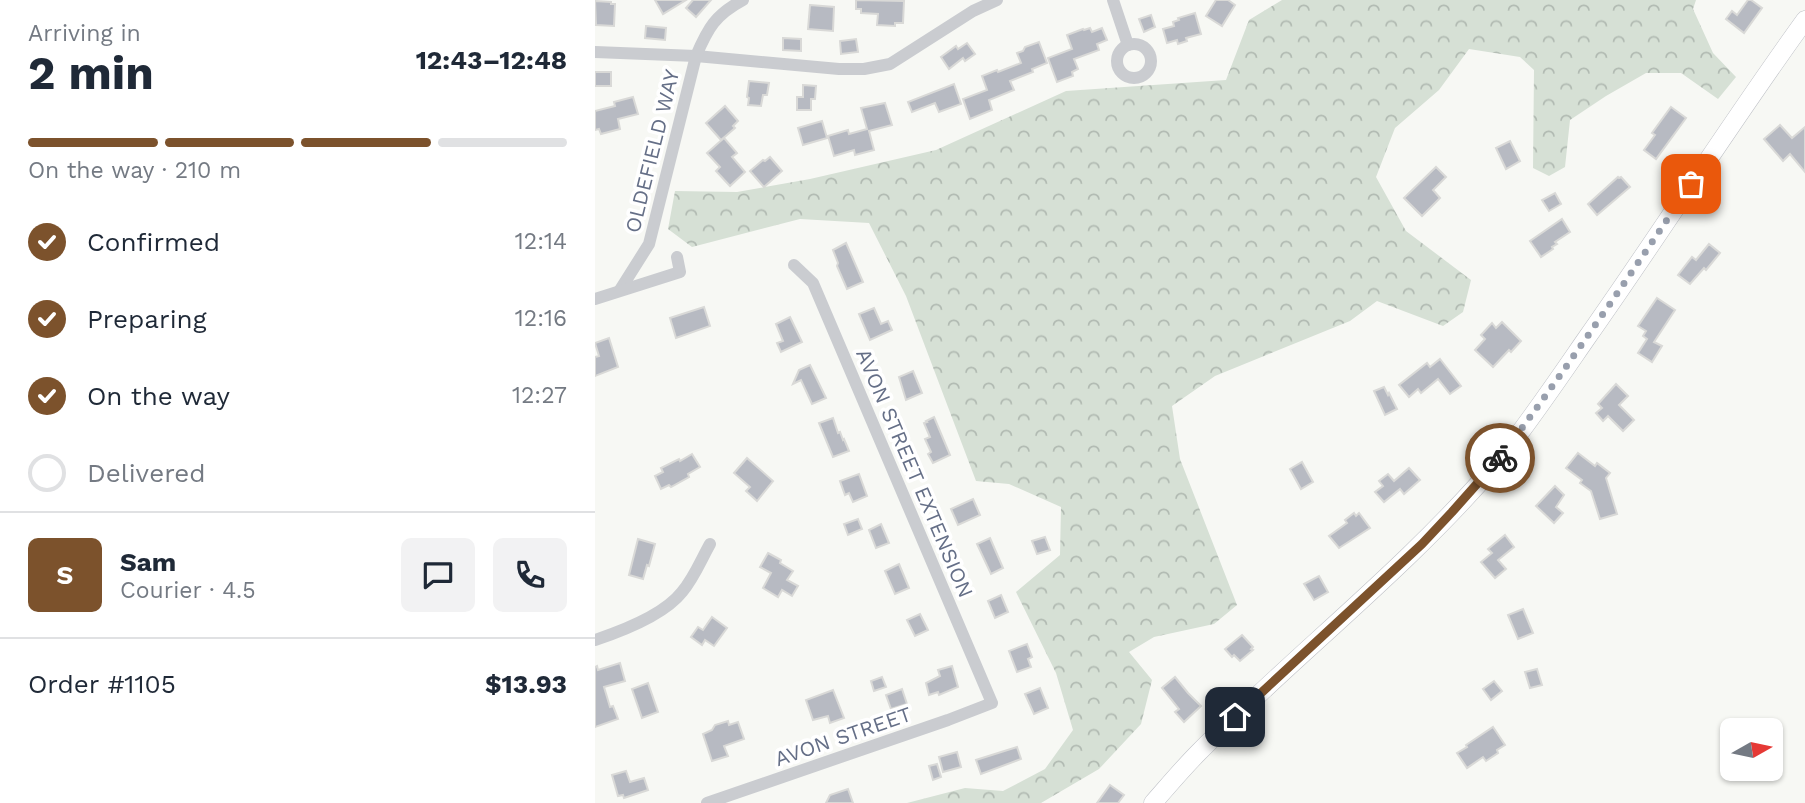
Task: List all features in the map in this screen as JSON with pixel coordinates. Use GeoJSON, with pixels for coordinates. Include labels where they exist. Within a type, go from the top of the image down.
{"type":"FeatureCollection","features":[{"type":"Feature","properties":{"kind":"street","name":"OLDEFIELD WAY"},"geometry":{"type":"LineString","coordinates":[[620,290],[649,244],[696,56],[708,29],[716,19],[743,0]]}},
{"type":"Feature","properties":{"kind":"street","name":"OLDEFIELD WAY"},"geometry":{"type":"LineString","coordinates":[[595,52],[696,56],[864,69],[890,64],[973,11],[997,0]]}},
{"type":"Feature","properties":{"kind":"street"},"geometry":{"type":"LineString","coordinates":[[1113,0],[1128,44]]}},
{"type":"Feature","properties":{"kind":"street"},"geometry":{"type":"LineString","coordinates":[[1153,803],[1235,717],[1422,544],[1497,462],[1615,299],[1751,95],[1805,20]]}},
{"type":"Feature","properties":{"kind":"street"},"geometry":{"type":"LineString","coordinates":[[595,299],[680,272],[677,257]]}},
{"type":"Feature","properties":{"kind":"street","name":"AVON STREET EXTENSION"},"geometry":{"type":"LineString","coordinates":[[794,265],[813,283],[992,703]]}},
{"type":"Feature","properties":{"kind":"street"},"geometry":{"type":"LineString","coordinates":[[595,640],[641,622],[671,603],[682,593],[710,544]]}},
{"type":"Feature","properties":{"kind":"street","name":"AVON STREET"},"geometry":{"type":"LineString","coordinates":[[707,803],[992,703]]}},
{"type":"Feature","properties":{"kind":"green space"},"geometry":{"type":"Polygon","coordinates":[[[1282,0],[1696,0],[1693,9],[1713,53],[1736,77],[1718,99],[1681,73],[1646,73],[1570,120],[1565,167],[1549,176],[1533,168],[1534,70],[1520,57],[1469,49],[1439,90],[1395,128],[1376,177],[1406,231],[1471,280],[1463,312],[1443,326],[1377,301],[1350,321],[1215,376],[1172,406],[1180,459],[1237,605],[1214,624],[1154,637],[1129,652],[1152,680],[1141,724],[1099,769],[1041,803],[907,803],[965,788],[1003,791],[1045,769],[1073,730],[1056,673],[1016,592],[1060,555],[1061,507],[1009,484],[976,481],[906,296],[869,223],[800,219],[692,247],[668,229],[675,191],[737,192],[810,179],[936,150],[1066,91],[1226,80],[1249,20],[1282,0]]]}},
{"type":"Feature","properties":{"kind":"building"},"geometry":{"type":"Polygon","coordinates":[[[655,0],[686,0],[663,14],[655,0]]]}},
{"type":"Feature","properties":{"kind":"building"},"geometry":{"type":"Polygon","coordinates":[[[693,0],[711,0],[696,17],[686,8],[693,0]]]}},
{"type":"Feature","properties":{"kind":"building"},"geometry":{"type":"Polygon","coordinates":[[[856,0],[904,1],[903,23],[895,23],[895,26],[877,25],[878,14],[861,13],[861,9],[856,9],[856,0]]]}},
{"type":"Feature","properties":{"kind":"building"},"geometry":{"type":"Polygon","coordinates":[[[1216,0],[1228,0],[1235,5],[1222,26],[1206,16],[1216,0]]]}},
{"type":"Feature","properties":{"kind":"building"},"geometry":{"type":"Polygon","coordinates":[[[1748,0],[1762,8],[1744,33],[1726,19],[1732,11],[1737,15],[1748,0]]]}},
{"type":"Feature","properties":{"kind":"building"},"geometry":{"type":"Polygon","coordinates":[[[595,1],[615,4],[614,26],[596,25],[595,1]]]}},
{"type":"Feature","properties":{"kind":"building"},"geometry":{"type":"Polygon","coordinates":[[[810,5],[834,7],[833,31],[808,29],[810,5]]]}},
{"type":"Feature","properties":{"kind":"building"},"geometry":{"type":"Polygon","coordinates":[[[1195,13],[1201,34],[1186,38],[1187,41],[1178,44],[1177,40],[1167,43],[1163,29],[1174,26],[1173,22],[1179,20],[1178,18],[1195,13]]]}},
{"type":"Feature","properties":{"kind":"building"},"geometry":{"type":"Polygon","coordinates":[[[1151,15],[1155,27],[1144,32],[1139,19],[1151,15]]]}},
{"type":"Feature","properties":{"kind":"building"},"geometry":{"type":"Polygon","coordinates":[[[646,26],[666,28],[665,40],[645,38],[646,26]]]}},
{"type":"Feature","properties":{"kind":"building"},"geometry":{"type":"Polygon","coordinates":[[[1090,28],[1092,32],[1102,28],[1107,40],[1097,44],[1099,50],[1074,59],[1078,69],[1072,72],[1073,76],[1057,82],[1048,58],[1072,49],[1067,35],[1090,28]]]}},
{"type":"Feature","properties":{"kind":"building"},"geometry":{"type":"Polygon","coordinates":[[[783,38],[801,39],[801,51],[783,50],[783,38]]]}},
{"type":"Feature","properties":{"kind":"building"},"geometry":{"type":"Polygon","coordinates":[[[856,39],[858,52],[841,54],[840,41],[856,39]]]}},
{"type":"Feature","properties":{"kind":"building"},"geometry":{"type":"Polygon","coordinates":[[[1039,42],[1047,63],[1010,81],[1014,90],[989,100],[992,110],[970,119],[963,99],[987,90],[982,76],[1021,63],[1017,53],[1039,42]]]}},
{"type":"Feature","properties":{"kind":"building"},"geometry":{"type":"Polygon","coordinates":[[[967,43],[975,54],[965,61],[963,58],[949,69],[941,57],[956,46],[958,49],[967,43]]]}},
{"type":"Feature","properties":{"kind":"building"},"geometry":{"type":"Polygon","coordinates":[[[595,72],[611,72],[611,86],[595,86],[595,72]]]}},
{"type":"Feature","properties":{"kind":"building"},"geometry":{"type":"Polygon","coordinates":[[[749,81],[769,83],[761,106],[748,105],[749,81]]]}},
{"type":"Feature","properties":{"kind":"building"},"geometry":{"type":"Polygon","coordinates":[[[954,84],[961,104],[939,112],[935,103],[912,112],[908,102],[954,84]]]}},
{"type":"Feature","properties":{"kind":"building"},"geometry":{"type":"Polygon","coordinates":[[[803,85],[816,86],[815,99],[811,99],[811,110],[797,110],[797,97],[803,97],[803,85]]]}},
{"type":"Feature","properties":{"kind":"building"},"geometry":{"type":"Polygon","coordinates":[[[633,97],[638,114],[618,119],[620,129],[601,134],[599,129],[595,130],[595,111],[615,106],[614,102],[633,97]]]}},
{"type":"Feature","properties":{"kind":"building"},"geometry":{"type":"Polygon","coordinates":[[[885,103],[892,125],[869,131],[874,150],[855,155],[854,150],[834,156],[828,136],[848,130],[849,134],[867,129],[861,108],[885,103]]]}},
{"type":"Feature","properties":{"kind":"building"},"geometry":{"type":"Polygon","coordinates":[[[725,106],[738,121],[733,126],[735,128],[721,140],[706,123],[725,106]]]}},
{"type":"Feature","properties":{"kind":"building"},"geometry":{"type":"Polygon","coordinates":[[[1671,107],[1686,118],[1656,159],[1644,150],[1655,135],[1652,133],[1671,107]]]}},
{"type":"Feature","properties":{"kind":"building"},"geometry":{"type":"Polygon","coordinates":[[[822,121],[827,138],[803,145],[798,128],[822,121]]]}},
{"type":"Feature","properties":{"kind":"building"},"geometry":{"type":"Polygon","coordinates":[[[1780,125],[1792,138],[1805,127],[1805,172],[1790,154],[1783,161],[1764,139],[1780,125]]]}},
{"type":"Feature","properties":{"kind":"building"},"geometry":{"type":"Polygon","coordinates":[[[724,138],[737,153],[732,157],[745,172],[730,186],[716,171],[720,167],[707,153],[724,138]]]}},
{"type":"Feature","properties":{"kind":"building"},"geometry":{"type":"Polygon","coordinates":[[[1510,141],[1520,161],[1506,169],[1496,148],[1510,141]]]}},
{"type":"Feature","properties":{"kind":"building"},"geometry":{"type":"Polygon","coordinates":[[[770,157],[782,171],[764,187],[750,171],[770,157]]]}},
{"type":"Feature","properties":{"kind":"building"},"geometry":{"type":"Polygon","coordinates":[[[1436,167],[1446,177],[1433,190],[1440,198],[1422,216],[1404,198],[1436,167]]]}},
{"type":"Feature","properties":{"kind":"building"},"geometry":{"type":"Polygon","coordinates":[[[1618,177],[1630,187],[1597,215],[1588,204],[1618,177]]]}},
{"type":"Feature","properties":{"kind":"building"},"geometry":{"type":"Polygon","coordinates":[[[1555,193],[1561,204],[1549,211],[1542,200],[1555,193]]]}},
{"type":"Feature","properties":{"kind":"building"},"geometry":{"type":"Polygon","coordinates":[[[1562,219],[1570,232],[1555,242],[1557,244],[1553,249],[1541,257],[1530,241],[1562,219]]]}},
{"type":"Feature","properties":{"kind":"building"},"geometry":{"type":"Polygon","coordinates":[[[846,243],[863,282],[847,289],[833,250],[846,243]]]}},
{"type":"Feature","properties":{"kind":"building"},"geometry":{"type":"Polygon","coordinates":[[[1709,244],[1720,253],[1690,284],[1678,275],[1692,257],[1696,260],[1709,244]]]}},
{"type":"Feature","properties":{"kind":"building"},"geometry":{"type":"Polygon","coordinates":[[[1657,298],[1675,310],[1654,342],[1662,346],[1652,362],[1638,353],[1647,339],[1643,336],[1646,331],[1638,326],[1657,298]]]}},
{"type":"Feature","properties":{"kind":"building"},"geometry":{"type":"Polygon","coordinates":[[[704,307],[710,326],[676,338],[670,318],[704,307]]]}},
{"type":"Feature","properties":{"kind":"building"},"geometry":{"type":"Polygon","coordinates":[[[874,308],[881,324],[888,321],[892,330],[870,340],[859,314],[874,308]]]}},
{"type":"Feature","properties":{"kind":"building"},"geometry":{"type":"Polygon","coordinates":[[[790,317],[802,342],[781,352],[777,343],[783,341],[776,324],[790,317]]]}},
{"type":"Feature","properties":{"kind":"building"},"geometry":{"type":"Polygon","coordinates":[[[1502,322],[1521,341],[1493,367],[1475,350],[1485,339],[1481,335],[1492,323],[1496,328],[1502,322]]]}},
{"type":"Feature","properties":{"kind":"building"},"geometry":{"type":"Polygon","coordinates":[[[609,338],[618,367],[595,376],[595,357],[599,356],[595,343],[609,338]]]}},
{"type":"Feature","properties":{"kind":"building"},"geometry":{"type":"Polygon","coordinates":[[[1440,359],[1461,386],[1450,394],[1438,379],[1421,393],[1418,389],[1409,397],[1399,385],[1427,363],[1430,367],[1440,359]]]}},
{"type":"Feature","properties":{"kind":"building"},"geometry":{"type":"Polygon","coordinates":[[[810,365],[826,398],[812,404],[801,380],[793,384],[799,370],[810,365]]]}},
{"type":"Feature","properties":{"kind":"building"},"geometry":{"type":"Polygon","coordinates":[[[913,371],[922,393],[906,400],[899,377],[913,371]]]}},
{"type":"Feature","properties":{"kind":"building"},"geometry":{"type":"Polygon","coordinates":[[[1616,384],[1628,396],[1619,405],[1634,420],[1623,431],[1608,416],[1603,421],[1596,413],[1602,408],[1598,404],[1616,384]]]}},
{"type":"Feature","properties":{"kind":"building"},"geometry":{"type":"Polygon","coordinates":[[[1384,387],[1397,409],[1385,415],[1374,391],[1384,387]]]}},
{"type":"Feature","properties":{"kind":"building"},"geometry":{"type":"Polygon","coordinates":[[[934,417],[950,455],[933,463],[928,454],[931,452],[925,439],[930,437],[924,423],[934,417]]]}},
{"type":"Feature","properties":{"kind":"building"},"geometry":{"type":"Polygon","coordinates":[[[833,418],[849,451],[833,457],[819,423],[833,418]]]}},
{"type":"Feature","properties":{"kind":"building"},"geometry":{"type":"Polygon","coordinates":[[[1578,453],[1610,473],[1606,478],[1617,514],[1600,519],[1591,491],[1566,468],[1578,453]]]}},
{"type":"Feature","properties":{"kind":"building"},"geometry":{"type":"Polygon","coordinates":[[[692,454],[700,467],[688,474],[689,477],[671,487],[669,485],[661,489],[655,476],[663,472],[661,468],[692,454]]]}},
{"type":"Feature","properties":{"kind":"building"},"geometry":{"type":"Polygon","coordinates":[[[747,458],[773,481],[757,501],[746,491],[750,487],[734,473],[747,458]]]}},
{"type":"Feature","properties":{"kind":"building"},"geometry":{"type":"Polygon","coordinates":[[[1302,462],[1313,482],[1301,489],[1290,469],[1302,462]]]}},
{"type":"Feature","properties":{"kind":"building"},"geometry":{"type":"Polygon","coordinates":[[[1409,468],[1420,480],[1404,494],[1400,489],[1384,502],[1375,492],[1383,486],[1379,481],[1388,474],[1394,481],[1409,468]]]}},
{"type":"Feature","properties":{"kind":"building"},"geometry":{"type":"Polygon","coordinates":[[[859,474],[867,496],[853,502],[849,493],[845,495],[840,481],[859,474]]]}},
{"type":"Feature","properties":{"kind":"building"},"geometry":{"type":"Polygon","coordinates":[[[1555,486],[1564,495],[1556,507],[1563,513],[1554,523],[1536,506],[1555,486]]]}},
{"type":"Feature","properties":{"kind":"building"},"geometry":{"type":"Polygon","coordinates":[[[973,499],[980,515],[958,525],[951,509],[973,499]]]}},
{"type":"Feature","properties":{"kind":"building"},"geometry":{"type":"Polygon","coordinates":[[[1354,513],[1356,516],[1359,513],[1370,528],[1339,548],[1329,536],[1347,523],[1345,520],[1354,513]]]}},
{"type":"Feature","properties":{"kind":"building"},"geometry":{"type":"Polygon","coordinates":[[[858,519],[862,529],[848,535],[844,524],[858,519]]]}},
{"type":"Feature","properties":{"kind":"building"},"geometry":{"type":"Polygon","coordinates":[[[881,524],[889,543],[876,548],[869,530],[881,524]]]}},
{"type":"Feature","properties":{"kind":"building"},"geometry":{"type":"Polygon","coordinates":[[[1505,535],[1514,547],[1498,560],[1506,569],[1495,578],[1481,562],[1492,553],[1488,549],[1505,535]]]}},
{"type":"Feature","properties":{"kind":"building"},"geometry":{"type":"Polygon","coordinates":[[[1045,537],[1050,550],[1037,554],[1032,541],[1045,537]]]}},
{"type":"Feature","properties":{"kind":"building"},"geometry":{"type":"Polygon","coordinates":[[[990,538],[1003,568],[991,574],[977,544],[990,538]]]}},
{"type":"Feature","properties":{"kind":"building"},"geometry":{"type":"Polygon","coordinates":[[[638,539],[655,544],[643,579],[629,575],[638,539]]]}},
{"type":"Feature","properties":{"kind":"building"},"geometry":{"type":"Polygon","coordinates":[[[768,553],[793,571],[787,580],[798,586],[792,596],[782,590],[778,597],[763,588],[771,573],[760,567],[768,553]]]}},
{"type":"Feature","properties":{"kind":"building"},"geometry":{"type":"Polygon","coordinates":[[[899,564],[909,588],[895,594],[885,571],[899,564]]]}},
{"type":"Feature","properties":{"kind":"building"},"geometry":{"type":"Polygon","coordinates":[[[1319,576],[1328,592],[1314,600],[1304,584],[1319,576]]]}},
{"type":"Feature","properties":{"kind":"building"},"geometry":{"type":"Polygon","coordinates":[[[1001,595],[1008,612],[995,618],[988,601],[1001,595]]]}},
{"type":"Feature","properties":{"kind":"building"},"geometry":{"type":"Polygon","coordinates":[[[1523,609],[1533,633],[1518,639],[1508,615],[1523,609]]]}},
{"type":"Feature","properties":{"kind":"building"},"geometry":{"type":"Polygon","coordinates":[[[920,614],[928,630],[915,636],[907,620],[920,614]]]}},
{"type":"Feature","properties":{"kind":"building"},"geometry":{"type":"Polygon","coordinates":[[[712,617],[727,628],[714,646],[705,640],[702,645],[691,637],[698,627],[703,630],[712,617]]]}},
{"type":"Feature","properties":{"kind":"building"},"geometry":{"type":"Polygon","coordinates":[[[1242,635],[1253,650],[1240,661],[1225,649],[1242,635]]]}},
{"type":"Feature","properties":{"kind":"building"},"geometry":{"type":"Polygon","coordinates":[[[1027,644],[1032,657],[1028,659],[1031,667],[1017,672],[1009,651],[1027,644]]]}},
{"type":"Feature","properties":{"kind":"building"},"geometry":{"type":"Polygon","coordinates":[[[620,663],[625,681],[604,687],[610,707],[613,706],[618,719],[595,727],[595,667],[597,666],[598,670],[620,663]]]}},
{"type":"Feature","properties":{"kind":"building"},"geometry":{"type":"Polygon","coordinates":[[[952,666],[958,687],[939,695],[938,692],[929,695],[926,683],[940,676],[938,670],[952,666]]]}},
{"type":"Feature","properties":{"kind":"building"},"geometry":{"type":"Polygon","coordinates":[[[1537,669],[1542,685],[1530,688],[1525,672],[1537,669]]]}},
{"type":"Feature","properties":{"kind":"building"},"geometry":{"type":"Polygon","coordinates":[[[882,677],[886,687],[874,691],[871,681],[882,677]]]}},
{"type":"Feature","properties":{"kind":"building"},"geometry":{"type":"Polygon","coordinates":[[[1175,677],[1201,706],[1184,722],[1175,712],[1179,709],[1162,688],[1175,677]]]}},
{"type":"Feature","properties":{"kind":"building"},"geometry":{"type":"Polygon","coordinates":[[[1494,681],[1502,691],[1491,700],[1483,689],[1494,681]]]}},
{"type":"Feature","properties":{"kind":"building"},"geometry":{"type":"Polygon","coordinates":[[[648,683],[658,712],[642,718],[632,689],[648,683]]]}},
{"type":"Feature","properties":{"kind":"building"},"geometry":{"type":"Polygon","coordinates":[[[1040,688],[1048,708],[1034,714],[1025,694],[1040,688]]]}},
{"type":"Feature","properties":{"kind":"building"},"geometry":{"type":"Polygon","coordinates":[[[902,689],[907,704],[891,709],[886,695],[902,689]]]}},
{"type":"Feature","properties":{"kind":"building"},"geometry":{"type":"Polygon","coordinates":[[[833,690],[844,718],[830,723],[828,716],[813,720],[806,700],[833,690]]]}},
{"type":"Feature","properties":{"kind":"building"},"geometry":{"type":"Polygon","coordinates":[[[728,721],[729,725],[738,722],[744,739],[724,746],[728,756],[712,761],[703,734],[712,730],[715,725],[728,721]]]}},
{"type":"Feature","properties":{"kind":"building"},"geometry":{"type":"Polygon","coordinates":[[[1493,727],[1505,745],[1486,761],[1483,757],[1467,768],[1457,753],[1493,727]]]}},
{"type":"Feature","properties":{"kind":"building"},"geometry":{"type":"Polygon","coordinates":[[[1017,747],[1021,759],[981,774],[976,760],[1017,747]]]}},
{"type":"Feature","properties":{"kind":"building"},"geometry":{"type":"Polygon","coordinates":[[[957,752],[961,767],[943,772],[939,757],[957,752]]]}},
{"type":"Feature","properties":{"kind":"building"},"geometry":{"type":"Polygon","coordinates":[[[937,764],[941,777],[933,780],[929,766],[937,764]]]}},
{"type":"Feature","properties":{"kind":"building"},"geometry":{"type":"Polygon","coordinates":[[[626,771],[630,782],[644,778],[648,790],[624,798],[623,795],[618,796],[612,775],[626,771]]]}},
{"type":"Feature","properties":{"kind":"building"},"geometry":{"type":"Polygon","coordinates":[[[1110,785],[1124,795],[1118,803],[1097,803],[1110,785]]]}},
{"type":"Feature","properties":{"kind":"building"},"geometry":{"type":"Polygon","coordinates":[[[848,789],[853,803],[826,803],[830,795],[848,789]]]}},
{"type":"Feature","properties":{"kind":"way so far"},"geometry":{"type":"LineString","coordinates":[[1500,458],[1615,299],[1691,184]]}},
{"type":"Feature","properties":{"kind":"route"},"geometry":{"type":"LineString","coordinates":[[1235,717],[1422,544],[1500,458]]}}]}
